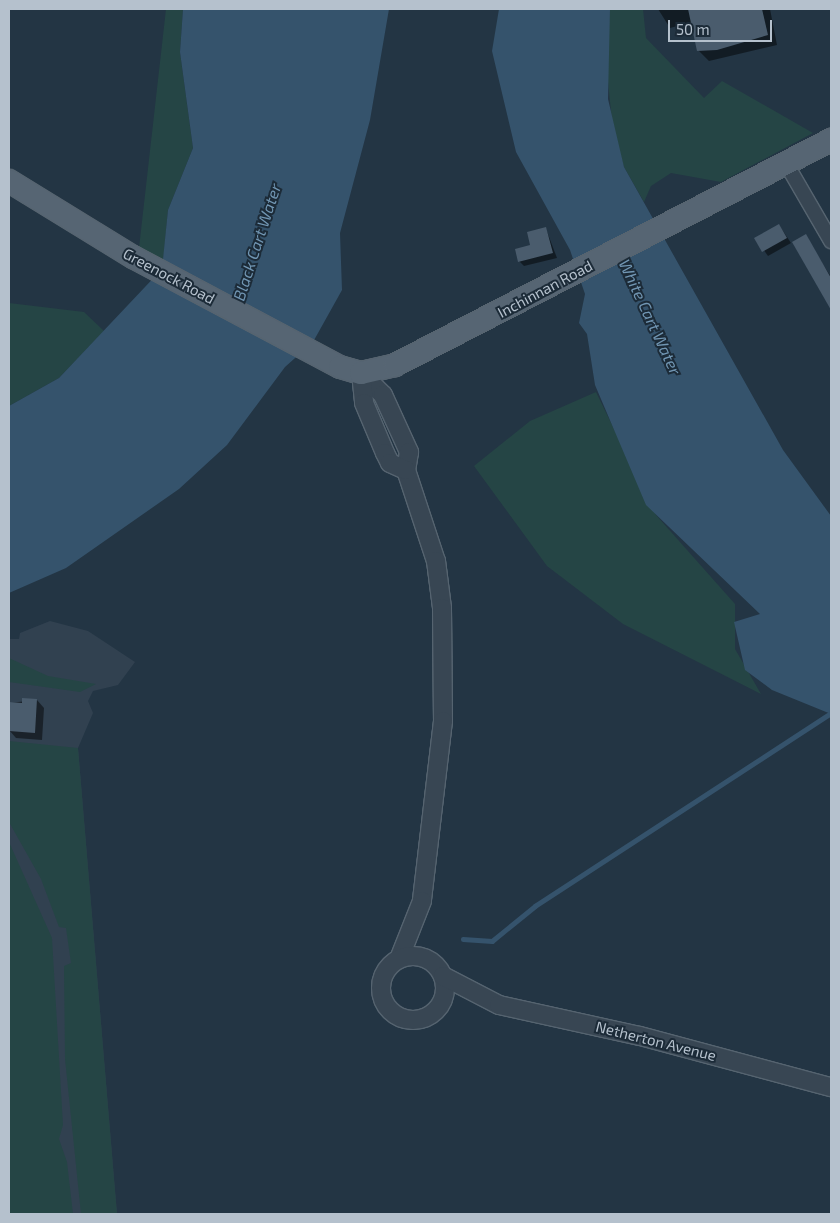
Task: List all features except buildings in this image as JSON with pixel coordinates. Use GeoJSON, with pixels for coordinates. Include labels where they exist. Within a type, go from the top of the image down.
{"type":"FeatureCollection","features":[{"type":"Feature","properties":{"kind":"main road","name":"Inchinnan Road"},"geometry":{"type":"LineString","coordinates":[[361,373],[395,365],[537,295],[787,165],[831,140]]}},
{"type":"Feature","properties":{"kind":"main road","name":"Greenock Road"},"geometry":{"type":"LineString","coordinates":[[9,181],[133,258],[332,362],[361,373]]}},
{"type":"Feature","properties":{"kind":"street"},"geometry":{"type":"LineString","coordinates":[[787,165],[831,241]]}},
{"type":"Feature","properties":{"kind":"street"},"geometry":{"type":"LineString","coordinates":[[361,373],[364,404],[388,458],[406,470],[436,561],[443,646],[443,721],[419,919],[427,959],[443,976],[441,1003],[418,1019],[391,1011],[381,986],[386,969],[399,959],[419,919]]}},
{"type":"Feature","properties":{"kind":"street"},"geometry":{"type":"LineString","coordinates":[[399,959],[427,959]]}},
{"type":"Feature","properties":{"kind":"street","name":"Netherton Avenue"},"geometry":{"type":"LineString","coordinates":[[443,976],[479,998],[831,1087]]}},
{"type":"Feature","properties":{"kind":"street","name":"Netherton Avenue"},"geometry":{"type":"LineString","coordinates":[[441,1003],[479,998]]}},
{"type":"Feature","properties":{"kind":"shaded area"},"geometry":{"type":"Polygon","coordinates":[[[50,621],[88,631],[135,662],[118,685],[93,691],[88,701],[93,713],[78,748],[117,1214],[9,1214],[9,639],[19,639],[20,633],[50,621]]]}},
{"type":"Feature","properties":{"kind":"green space"},"geometry":{"type":"Polygon","coordinates":[[[166,9],[183,9],[180,52],[193,148],[168,210],[163,263],[139,248],[166,9]]]}},
{"type":"Feature","properties":{"kind":"green space"},"geometry":{"type":"Polygon","coordinates":[[[610,9],[643,9],[646,38],[704,98],[722,81],[813,133],[721,182],[671,173],[651,186],[644,202],[624,167],[613,131],[606,62],[610,9]]]}},
{"type":"Feature","properties":{"kind":"green space"},"geometry":{"type":"Polygon","coordinates":[[[9,303],[84,312],[104,331],[59,378],[9,406],[9,303]]]}},
{"type":"Feature","properties":{"kind":"green space"},"geometry":{"type":"Polygon","coordinates":[[[596,392],[656,515],[735,604],[735,649],[761,694],[623,624],[547,566],[474,466],[530,421],[596,392]]]}},
{"type":"Feature","properties":{"kind":"green space"},"geometry":{"type":"Polygon","coordinates":[[[9,658],[48,676],[96,684],[80,692],[9,682],[9,658]]]}},
{"type":"Feature","properties":{"kind":"green space"},"geometry":{"type":"Polygon","coordinates":[[[9,741],[78,748],[117,1214],[81,1214],[65,1059],[64,966],[71,963],[66,928],[59,927],[41,879],[9,822],[9,741]]]}},
{"type":"Feature","properties":{"kind":"green space"},"geometry":{"type":"Polygon","coordinates":[[[9,842],[52,938],[63,1125],[59,1139],[67,1162],[73,1214],[9,1214],[9,842]]]}},
{"type":"Feature","properties":{"kind":"water","name":"Black Cart Water"},"geometry":{"type":"Polygon","coordinates":[[[183,9],[389,9],[370,120],[340,233],[342,290],[313,342],[285,367],[227,445],[179,489],[66,568],[9,593],[9,406],[59,378],[162,269],[168,210],[193,148],[180,52],[183,9]]]}},
{"type":"Feature","properties":{"kind":"water","name":"White Cart Water"},"geometry":{"type":"Polygon","coordinates":[[[499,9],[610,9],[608,99],[624,167],[783,450],[831,516],[831,714],[772,690],[745,670],[734,622],[760,614],[646,505],[595,385],[587,334],[579,323],[585,294],[570,250],[516,152],[492,51],[499,9]]]}},
{"type":"Feature","properties":{"kind":"waterway"},"geometry":{"type":"LineString","coordinates":[[463,939],[492,941],[535,906],[831,713]]}}]}
